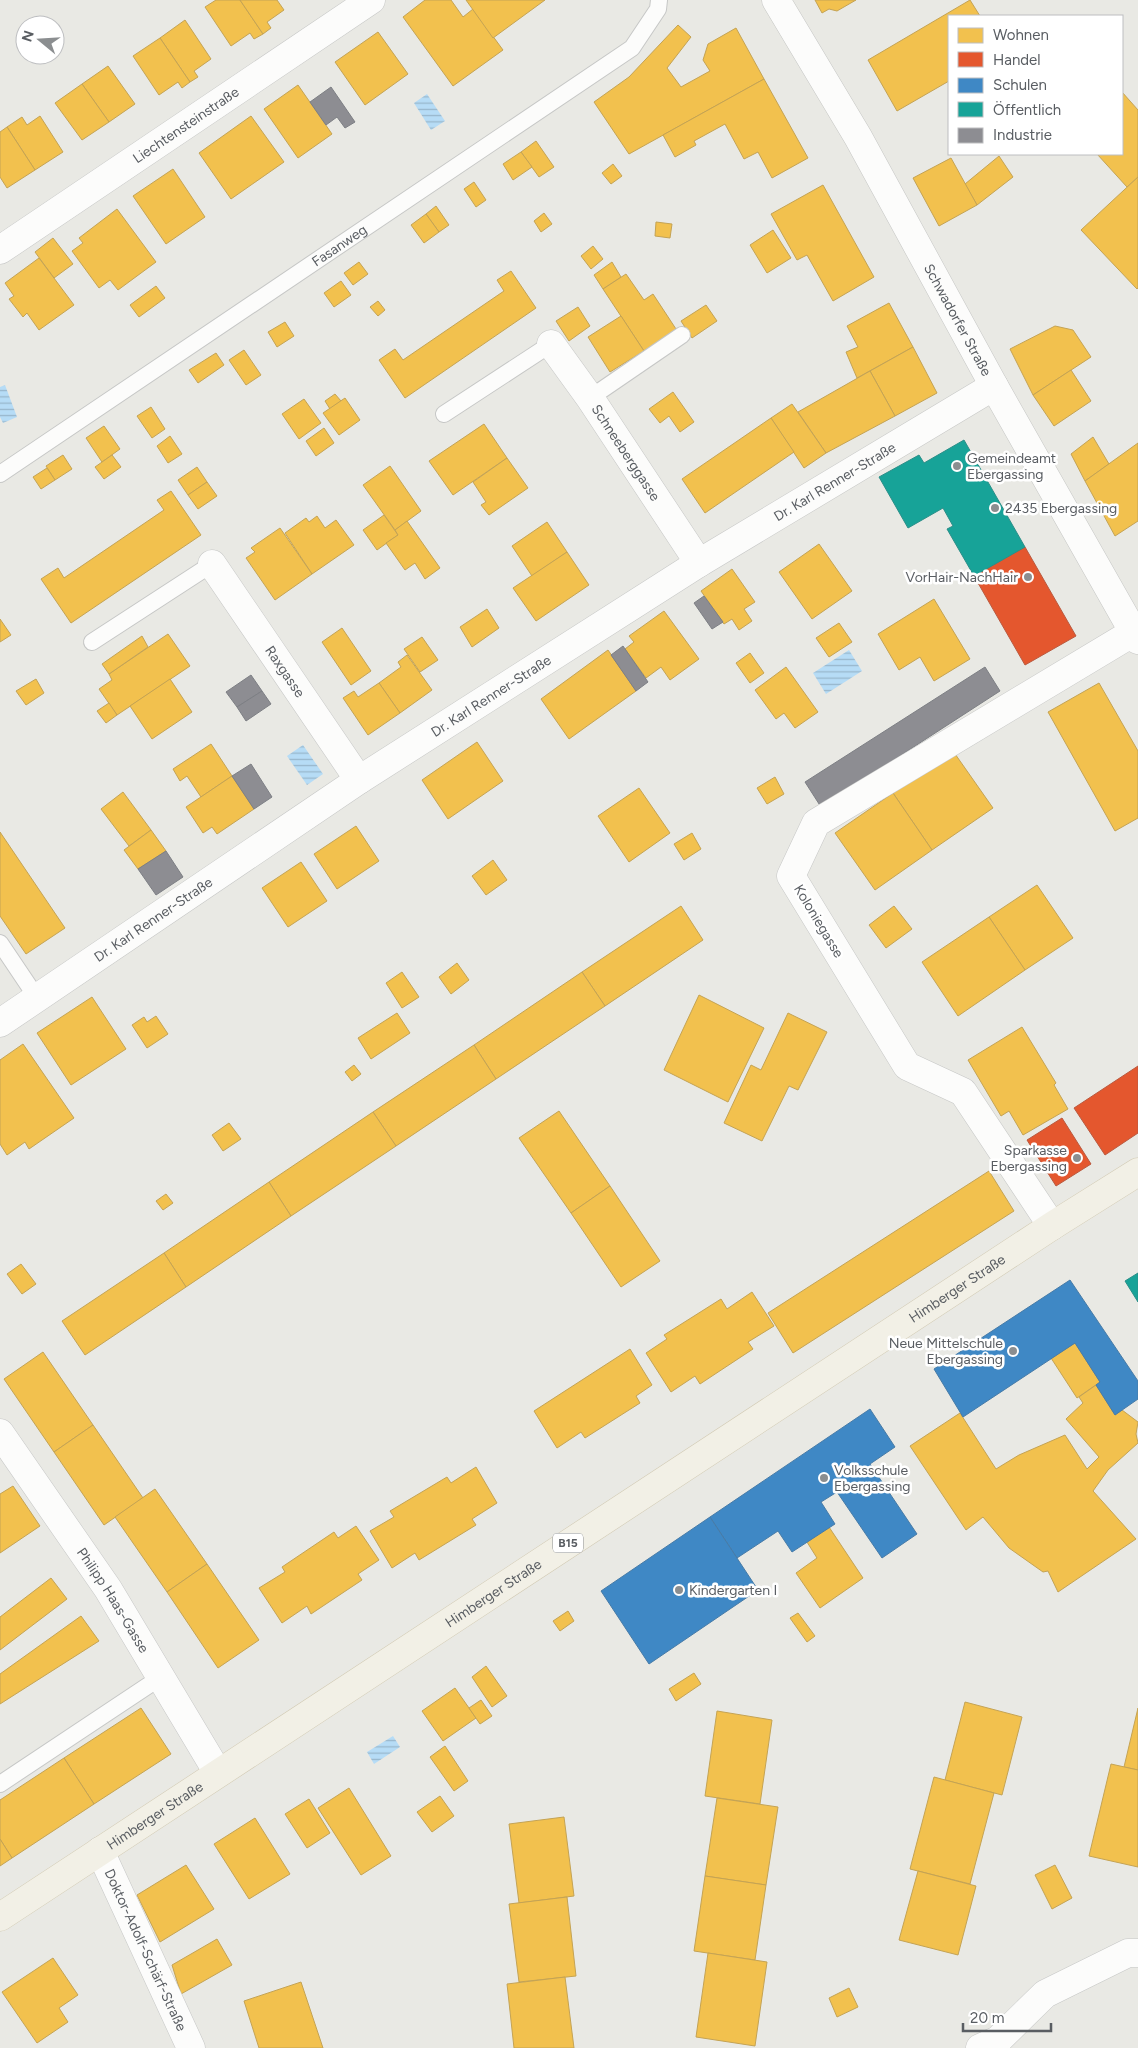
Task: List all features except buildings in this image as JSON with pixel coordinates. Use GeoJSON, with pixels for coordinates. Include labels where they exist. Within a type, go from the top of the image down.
{"type":"FeatureCollection","features":[{"type":"Feature","properties":{"kind":"main road","name":"Himberger Straße"},"geometry":{"type":"LineString","coordinates":[[0,1917],[1052,1226],[1138,1172]]}},
{"type":"Feature","properties":{"kind":"street","name":"Liechtensteinstraße"},"geometry":{"type":"LineString","coordinates":[[0,250],[371,0]]}},
{"type":"Feature","properties":{"kind":"street","name":"Schwadorfer Straße"},"geometry":{"type":"LineString","coordinates":[[776,0],[858,137],[994,386],[1136,636]]}},
{"type":"Feature","properties":{"kind":"street","name":"Schneeberggasse"},"geometry":{"type":"LineString","coordinates":[[551,344],[590,398],[699,563]]}},
{"type":"Feature","properties":{"kind":"street","name":"Dr. Karl Renner-Straße"},"geometry":{"type":"LineString","coordinates":[[0,1023],[359,780],[699,563],[994,386]]}},
{"type":"Feature","properties":{"kind":"street","name":"Raxgasse"},"geometry":{"type":"LineString","coordinates":[[212,564],[359,780]]}},
{"type":"Feature","properties":{"kind":"street","name":"Koloniegasse"},"geometry":{"type":"LineString","coordinates":[[1052,1226],[964,1092],[907,1066],[791,876],[816,823],[1136,636]]}},
{"type":"Feature","properties":{"kind":"street","name":"Philipp Haas-Gasse"},"geometry":{"type":"LineString","coordinates":[[0,1434],[108,1589],[218,1773]]}},
{"type":"Feature","properties":{"kind":"street","name":"Doktor-Adolf-Schärf-Straße"},"geometry":{"type":"LineString","coordinates":[[100,1851],[191,2048]]}},
{"type":"Feature","properties":{"kind":"street"},"geometry":{"type":"LineString","coordinates":[[980,2048],[998,2040],[1045,1994],[1128,1953],[1138,1953]]}},
{"type":"Feature","properties":{"kind":"lane","name":"Fasanweg"},"geometry":{"type":"LineString","coordinates":[[0,474],[632,48],[658,9],[659,0]]}},
{"type":"Feature","properties":{"kind":"lane"},"geometry":{"type":"LineString","coordinates":[[590,398],[682,335]]}},
{"type":"Feature","properties":{"kind":"lane"},"geometry":{"type":"LineString","coordinates":[[444,414],[551,344]]}},
{"type":"Feature","properties":{"kind":"lane"},"geometry":{"type":"LineString","coordinates":[[92,642],[212,564]]}},
{"type":"Feature","properties":{"kind":"lane"},"geometry":{"type":"LineString","coordinates":[[0,943],[37,998]]}},
{"type":"Feature","properties":{"kind":"lane"},"geometry":{"type":"LineString","coordinates":[[0,1784],[161,1677]]}},
{"type":"Feature","properties":{"kind":"water"},"geometry":{"type":"Polygon","coordinates":[[[427,94],[445,121],[431,130],[414,103],[427,94]]]}},
{"type":"Feature","properties":{"kind":"water"},"geometry":{"type":"Polygon","coordinates":[[[5,385],[17,417],[3,423],[0,417],[0,387],[5,385]]]}},
{"type":"Feature","properties":{"kind":"water"},"geometry":{"type":"Polygon","coordinates":[[[849,650],[862,671],[826,694],[813,673],[849,650]]]}},
{"type":"Feature","properties":{"kind":"water"},"geometry":{"type":"Polygon","coordinates":[[[303,745],[323,774],[307,785],[287,756],[303,745]]]}},
{"type":"Feature","properties":{"kind":"water"},"geometry":{"type":"Polygon","coordinates":[[[393,1736],[400,1747],[374,1764],[367,1752],[393,1736]]]}},
{"type":"Feature","properties":{"kind":"place","name":"Gemeindeamt Ebergassing"},"geometry":{"type":"Point","coordinates":[957,466]}},
{"type":"Feature","properties":{"kind":"place","name":"2435 Ebergassing"},"geometry":{"type":"Point","coordinates":[995,508]}},
{"type":"Feature","properties":{"kind":"place","name":"VorHair-NachHair"},"geometry":{"type":"Point","coordinates":[1028,577]}},
{"type":"Feature","properties":{"kind":"place","name":"Sparkasse Ebergassing"},"geometry":{"type":"Point","coordinates":[1077,1158]}},
{"type":"Feature","properties":{"kind":"place","name":"Neue Mittelschule Ebergassing"},"geometry":{"type":"Point","coordinates":[1013,1351]}},
{"type":"Feature","properties":{"kind":"place","name":"Volksschule Ebergassing"},"geometry":{"type":"Point","coordinates":[824,1478]}},
{"type":"Feature","properties":{"kind":"place","name":"Kindergarten I"},"geometry":{"type":"Point","coordinates":[679,1590]}}]}
